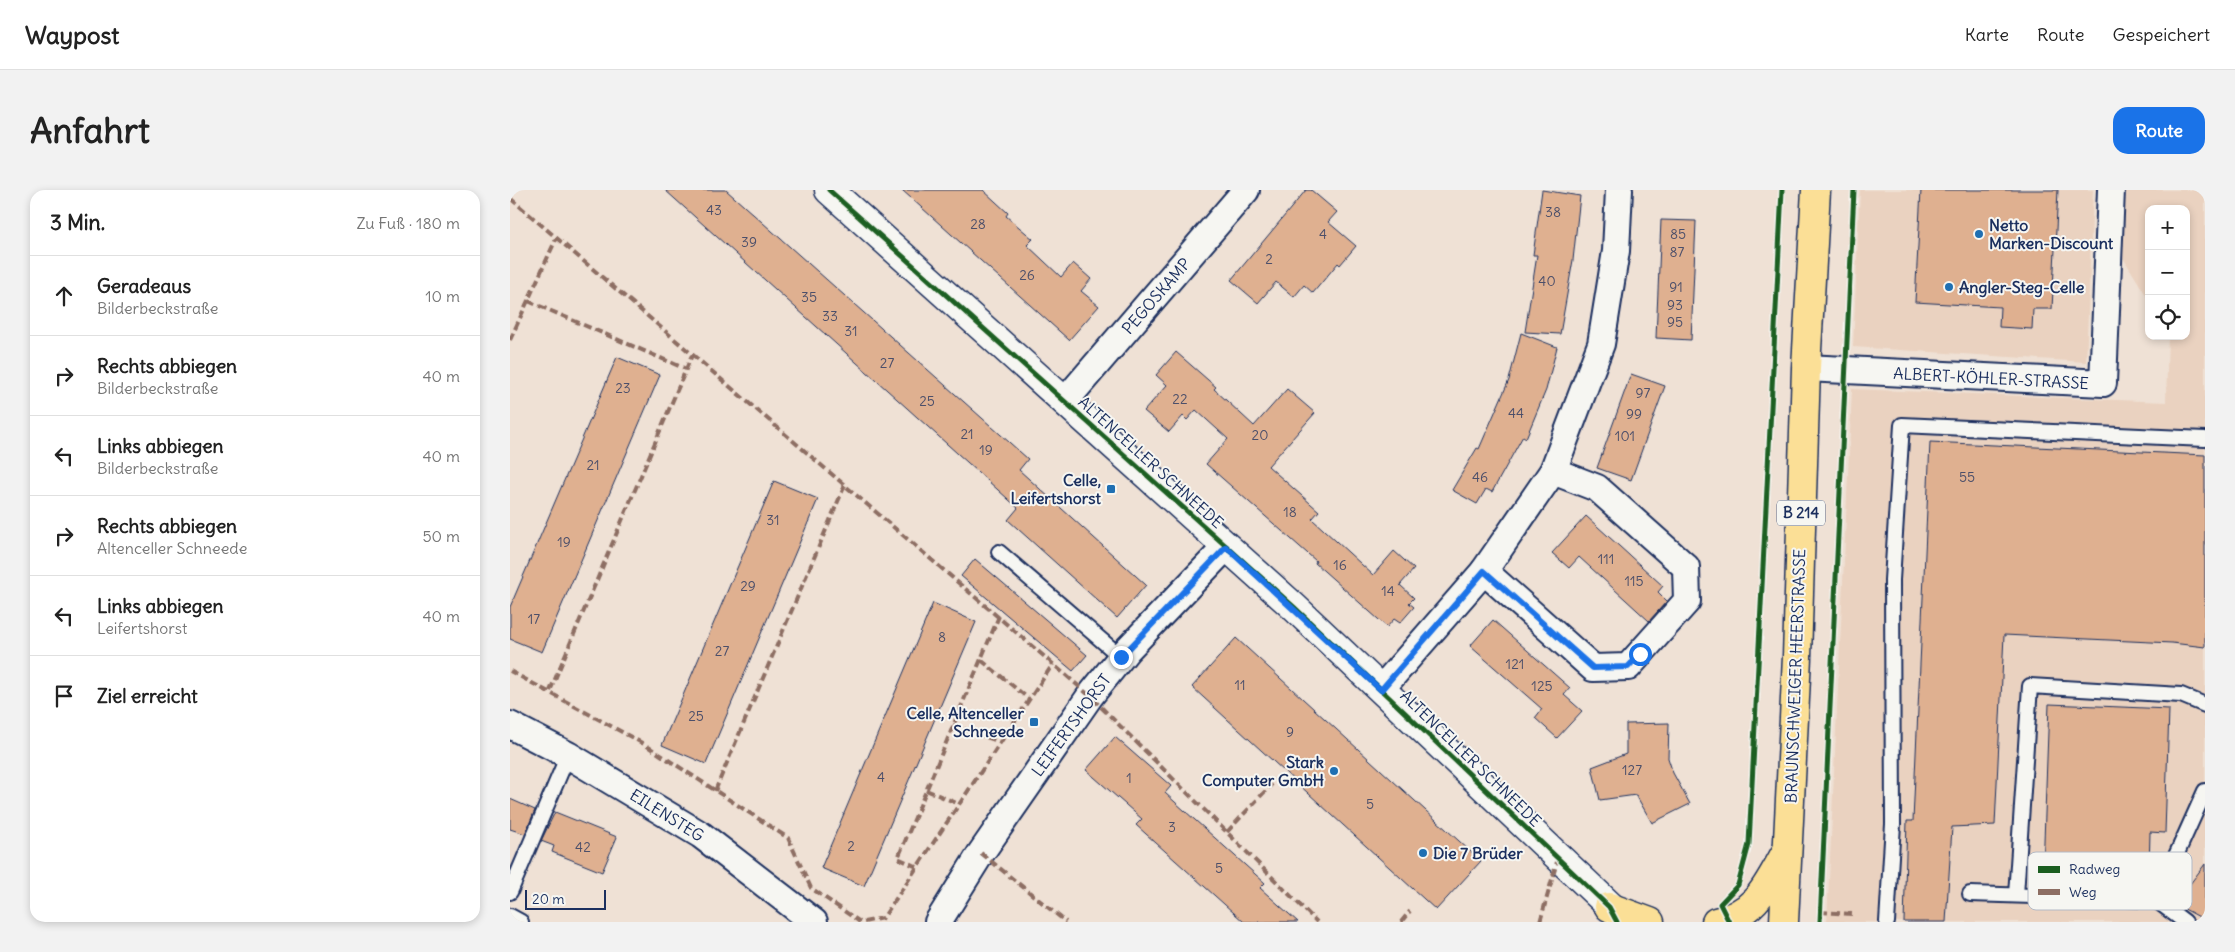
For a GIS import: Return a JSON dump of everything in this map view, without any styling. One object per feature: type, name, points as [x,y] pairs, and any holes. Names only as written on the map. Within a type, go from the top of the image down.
[{"type":"main road","name":"ALTENCELLER SCHNEEDE","points":[[829,190],[1065,401],[1381,690],[1617,917]]},
{"type":"main road","name":"BRAUNSCHWEIGER HEERSTRASSE","points":[[1784,922],[1797,657],[1806,368],[1816,190]]},
{"type":"main road","points":[[1716,922],[1727,919],[1759,899],[1788,849]]},
{"type":"main road","points":[[1788,849],[1796,922]]},
{"type":"main road","points":[[1617,917],[1650,922]]},
{"type":"street","name":"PEGOSKAMP","points":[[1065,401],[1246,190]]},
{"type":"street","points":[[1381,690],[1484,571],[1553,471],[1601,344],[1616,251],[1618,190]]},
{"type":"street","name":"ALBERT-KÖHLER-STRASSE","points":[[1806,368],[2104,383],[2111,190]]},
{"type":"street","points":[[1484,571],[1593,668],[1628,667],[1687,601],[1686,567],[1597,488],[1553,471]]},
{"type":"street","name":"LEIFERTSHORST","points":[[938,922],[986,845],[1090,696],[1121,657],[1226,547]]},
{"type":"street","name":"EILENSTEG","points":[[510,725],[568,755],[700,835],[814,922]]},
{"type":"lane","points":[[1887,922],[1893,824],[1892,580],[1902,425],[2205,439]]},
{"type":"lane","points":[[999,552],[1121,657]]},
{"type":"lane","points":[[2016,895],[2030,686],[2181,695],[2205,705]]},
{"type":"lane","points":[[510,892],[568,755]]},
{"type":"lane","points":[[2178,852],[2205,791]]},
{"type":"lane","points":[[1970,894],[2028,895]]},
{"type":"lane","points":[[2169,910],[2184,922]]},
{"type":"lane","points":[[510,916],[522,922]]},
{"type":"shaded area","points":[[1860,190],[2093,190],[2086,362],[1853,347]]},
{"type":"shaded area","points":[[2126,190],[2205,190],[2205,922],[1827,922],[1852,389],[2166,402],[2168,340],[2190,340],[2190,205],[2145,205],[2145,293],[2122,256]]},
{"type":"building","points":[[665,190],[726,190],[1028,459],[1019,470],[1146,585],[1117,618],[1008,520],[1018,508]]},
{"type":"building","points":[[902,190],[983,190],[1008,213],[1006,216],[1033,239],[1027,245],[1061,277],[1073,263],[1091,279],[1081,291],[1099,306],[1069,340]]},
{"type":"building","points":[[1306,190],[1311,190],[1337,212],[1328,222],[1356,246],[1340,265],[1338,263],[1313,293],[1304,285],[1294,297],[1276,282],[1258,303],[1231,280]]},
{"type":"building","points":[[1542,190],[1580,196],[1573,260],[1560,334],[1525,332],[1537,255],[1533,255]]},
{"type":"building","points":[[1921,190],[2058,190],[2052,309],[2033,309],[2032,329],[1999,327],[2000,307],[1915,302]]},
{"type":"building","points":[[1661,220],[1696,221],[1691,340],[1656,338]]},
{"type":"building","points":[[1521,333],[1557,347],[1546,390],[1526,438],[1523,436],[1492,492],[1486,489],[1477,504],[1452,490],[1477,448],[1479,449],[1509,380]]},
{"type":"building","points":[[1176,352],[1216,387],[1214,389],[1254,426],[1287,389],[1315,413],[1268,466],[1319,511],[1312,519],[1373,575],[1394,551],[1414,569],[1400,585],[1414,598],[1409,603],[1414,607],[1400,623],[1394,619],[1387,627],[1315,563],[1316,561],[1206,464],[1228,439],[1196,410],[1187,420],[1183,416],[1169,432],[1144,411],[1167,385],[1156,375]]},
{"type":"building","points":[[617,357],[660,375],[542,652],[510,639],[510,607]]},
{"type":"building","points":[[1631,374],[1665,386],[1631,480],[1597,468]]},
{"type":"building","points":[[1930,442],[2205,455],[2205,647],[2172,643],[2004,635],[1995,825],[1952,827],[1946,922],[1904,922],[1907,821],[1913,821]]},
{"type":"building","points":[[774,481],[818,499],[706,764],[662,745]]},
{"type":"building","points":[[1586,516],[1663,586],[1658,592],[1667,601],[1649,621],[1579,557],[1569,568],[1552,553]]},
{"type":"building","points":[[975,559],[1087,655],[1073,671],[961,576]]},
{"type":"building","points":[[933,603],[976,622],[864,886],[821,868]]},
{"type":"building","points":[[1493,620],[1570,688],[1564,695],[1582,711],[1557,738],[1535,718],[1542,709],[1470,646]]},
{"type":"building","points":[[1236,638],[1481,861],[1436,910],[1192,687]]},
{"type":"building","points":[[2049,704],[2169,709],[2165,833],[2150,832],[2150,852],[2044,852]]},
{"type":"building","points":[[1669,723],[1668,758],[1673,773],[1690,804],[1652,823],[1636,795],[1600,800],[1592,767],[1626,754],[1626,724]]},
{"type":"building","points":[[1115,737],[1171,786],[1165,793],[1265,883],[1260,888],[1298,922],[1244,922],[1136,825],[1142,819],[1086,770]]},
{"type":"building","points":[[510,799],[535,810],[525,834],[510,829]]},
{"type":"building","points":[[555,812],[617,837],[602,872],[552,852],[554,846],[541,841]]},
{"type":"building","points":[[2205,864],[2205,920],[2186,910],[2192,910],[2192,881]]},
{"type":"marked path","points":[[510,198],[1090,696],[1317,922]]},
{"type":"marked path","points":[[510,340],[556,239]]},
{"type":"marked path","points":[[528,301],[686,369]]},
{"type":"marked path","points":[[550,691],[692,355]]},
{"type":"marked path","points":[[715,791],[845,485]]},
{"type":"marked path","points":[[917,867],[898,858],[999,616]]},
{"type":"marked path","points":[[981,660],[1029,699]]},
{"type":"marked path","points":[[864,922],[883,918],[1053,664]]},
{"type":"marked path","points":[[510,671],[644,744],[788,838],[811,888],[860,922]]},
{"type":"marked path","points":[[953,725],[1000,742]]},
{"type":"marked path","points":[[1227,832],[1272,784]]},
{"type":"marked path","points":[[926,790],[959,804]]},
{"type":"marked path","points":[[981,853],[1066,922]]},
{"type":"marked path","points":[[1540,922],[1558,858]]},
{"type":"marked path","points":[[1401,922],[1410,911]]},
{"type":"marked path","points":[[1820,912],[1852,914]]},
{"type":"cycle path","points":[[829,190],[1294,607],[1609,907],[1617,922]]},
{"type":"cycle path","points":[[1729,922],[1720,904],[1738,885],[1749,844],[1782,190]]},
{"type":"cycle path","points":[[1820,922],[1854,190]]},
{"type":"place","name":"Netto Marken-Discount","points":[[1979,234]]},
{"type":"place","name":"Angler-Steg-Celle","points":[[1949,287]]},
{"type":"place","name":"Celle, Leifertshorst","points":[[1111,489]]},
{"type":"place","name":"Celle, Altenceller Schneede","points":[[1034,722]]},
{"type":"place","name":"Stark Computer GmbH","points":[[1334,771]]},
{"type":"place","name":"Die 7 Brüder","points":[[1423,853]]},
{"type":"route","points":[[1121,657],[1226,547],[1294,607],[1381,690],[1484,571],[1593,668],[1628,667],[1640,654]]}]
